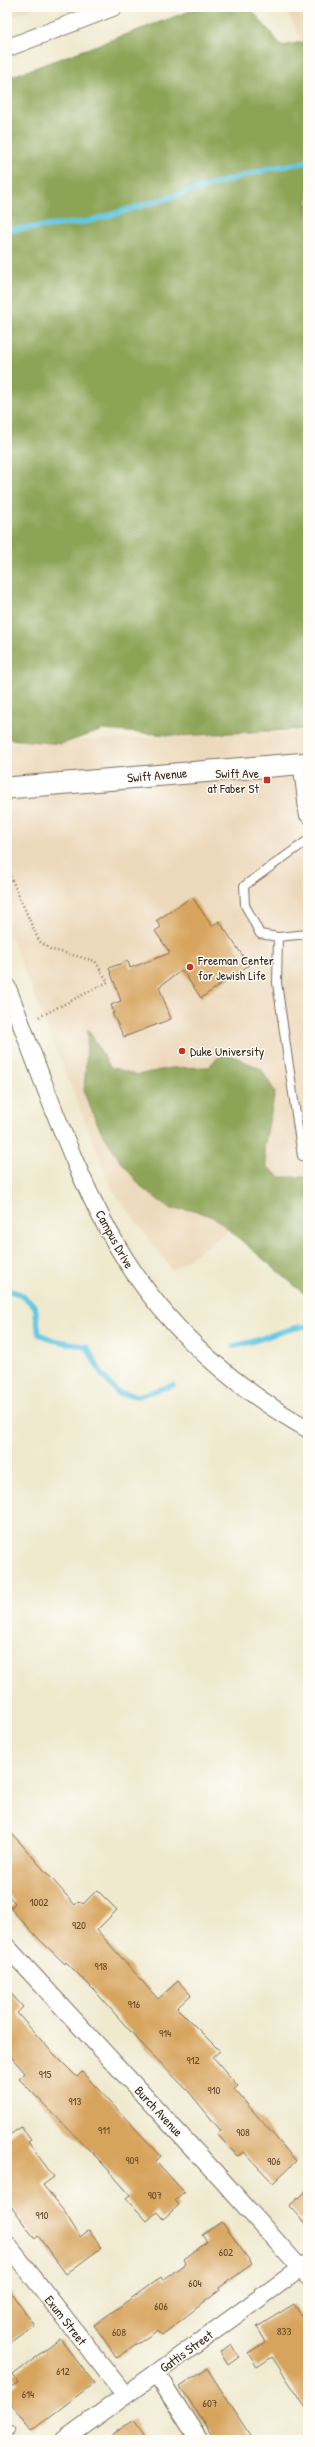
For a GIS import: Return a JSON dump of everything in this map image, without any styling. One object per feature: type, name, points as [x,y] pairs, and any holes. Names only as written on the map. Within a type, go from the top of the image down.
[{"type":"street","points":[[7,48],[87,12],[114,7]]},
{"type":"street","points":[[305,763],[308,814]]},
{"type":"street","name":"Swift Avenue","points":[[7,788],[305,763]]},
{"type":"street","name":"Campus Drive","points":[[7,987],[90,1194],[131,1269],[170,1319],[210,1359],[267,1403],[308,1429]]},
{"type":"street","name":"Burch Avenue","points":[[8,1951],[305,2269]]},
{"type":"street","name":"Exum Street","points":[[7,2244],[125,2395]]},
{"type":"street","name":"Gattis Street","points":[[64,2440],[156,2373],[305,2269]]},
{"type":"street","points":[[156,2373],[199,2440]]},
{"type":"lane","points":[[308,840],[244,886],[245,906],[260,934],[278,937],[308,934]]},
{"type":"lane","points":[[278,937],[277,983],[302,1156],[308,1158]]},
{"type":"path","points":[[7,869],[39,941],[50,949],[95,961],[108,982],[34,1019]]},
{"type":"shaded area","points":[[7,7],[36,7],[7,18]]},
{"type":"shaded area","points":[[285,7],[308,7],[308,52]]},
{"type":"shaded area","name":"Duke University","points":[[308,732],[308,1175],[172,1270],[112,1189],[7,928],[7,743]]},
{"type":"green space","points":[[201,7],[249,7],[282,46],[308,41],[308,729],[180,736],[103,730],[61,744],[7,739],[7,667],[9,658],[7,643],[7,78]]},
{"type":"green space","points":[[88,1029],[110,1067],[137,1075],[170,1068],[208,1067],[224,1052],[261,1069],[275,1092],[264,1147],[267,1167],[280,1177],[308,1177],[308,1297],[215,1218],[194,1210],[171,1209],[143,1189],[119,1159],[100,1129],[84,1093]]},
{"type":"building","name":"Freeman Center for Jewish Life","points":[[192,897],[212,926],[219,921],[249,965],[201,998],[182,970],[159,987],[171,1019],[124,1037],[112,1013],[114,1013],[111,1005],[121,1001],[109,968],[128,961],[130,968],[170,953],[155,931],[161,927],[156,921]]},
{"type":"building","points":[[7,1828],[75,1905],[79,1901],[83,1904],[97,1890],[117,1910],[97,1930],[158,1999],[178,1981],[191,1995],[177,2008],[220,2051],[213,2057],[238,2086],[234,2089],[296,2161],[273,2183],[244,2152],[237,2156],[217,2134],[221,2131],[190,2093],[138,2040],[95,1991],[66,1962],[65,1964],[41,1941],[10,1908],[15,1903],[7,1894]]},
{"type":"building","points":[[7,1989],[23,2007],[17,2013],[50,2050],[77,2077],[82,2072],[161,2156],[156,2161],[184,2192],[175,2200],[179,2205],[163,2219],[157,2212],[147,2221],[126,2198],[130,2195],[103,2164],[19,2079],[25,2073],[7,2052]]},
{"type":"building","points":[[21,2127],[31,2140],[28,2142],[54,2177],[43,2185],[66,2214],[80,2237],[89,2230],[101,2248],[66,2274],[38,2236],[35,2239],[7,2201],[7,2137]]},
{"type":"building","points":[[308,2189],[308,2227],[289,2206]]},
{"type":"building","points":[[222,2222],[252,2264],[219,2288],[220,2290],[162,2335],[158,2330],[117,2358],[94,2325],[161,2277],[163,2280],[186,2263],[184,2259],[207,2242],[202,2235]]},
{"type":"building","points":[[7,2287],[34,2325],[7,2345]]},
{"type":"building","points":[[294,2304],[308,2326],[308,2411],[272,2357],[257,2367],[248,2353],[266,2342],[257,2327]]},
{"type":"building","points":[[60,2339],[94,2383],[31,2431],[7,2398],[7,2390],[18,2382],[13,2375]]},
{"type":"building","points":[[231,2344],[239,2357],[228,2365],[220,2352]]},
{"type":"building","points":[[207,2368],[253,2440],[215,2440],[180,2386]]},
{"type":"building","points":[[133,2420],[147,2440],[105,2440]]},
{"type":"waterway","points":[[7,230],[86,222],[267,169],[308,162]]},
{"type":"waterway","points":[[7,1290],[20,1294],[35,1306],[39,1334],[53,1340],[87,1347],[102,1375],[118,1393],[138,1396],[173,1385]]},
{"type":"waterway","points":[[234,1346],[289,1329],[308,1326]]},
{"type":"place","name":"Swift Ave at Faber St","points":[[267,780]]},
{"type":"place","name":"Freeman Center for Jewish Life","points":[[190,967]]},
{"type":"place","name":"Duke University","points":[[182,1051]]}]
